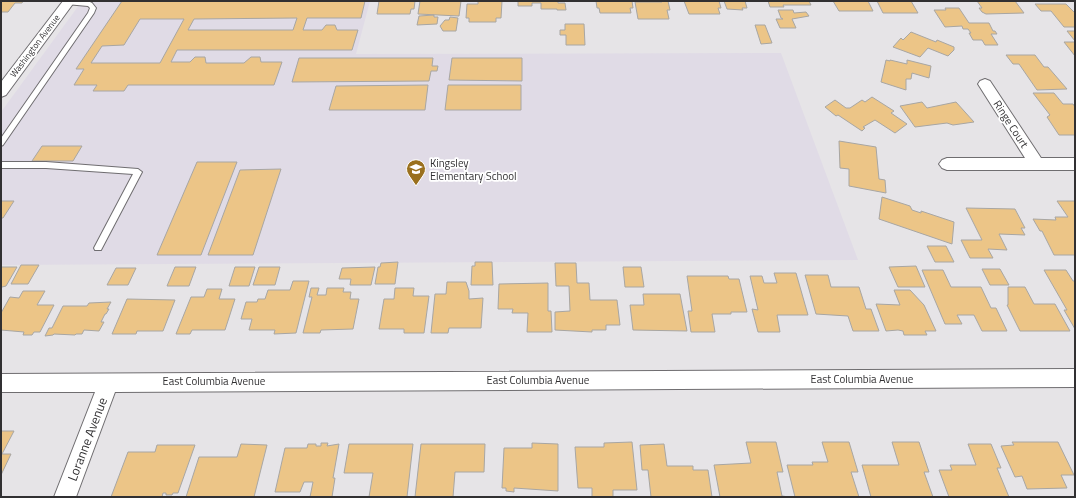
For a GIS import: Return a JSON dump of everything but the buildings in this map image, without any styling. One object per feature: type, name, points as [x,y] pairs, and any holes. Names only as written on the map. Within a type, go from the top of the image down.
[{"type":"street","name":"Washington Avenue","points":[[1,92],[68,2]]},
{"type":"street","name":"Ringe Court","points":[[984,84],[1037,164]]},
{"type":"street","name":"Ringe Court","points":[[947,164],[1075,164]]},
{"type":"street","name":"East Columbia Avenue","points":[[1,383],[1075,378]]},
{"type":"street","name":"Loranne Avenue","points":[[65,497],[109,382]]},
{"type":"lane","points":[[1,142],[92,13],[93,8],[90,4],[68,2]]},
{"type":"lane","points":[[1,164],[46,165],[138,172],[98,248]]},
{"type":"shaded area","name":"Kingsley Elementary School","points":[[82,1],[370,1],[356,54],[781,53],[858,260],[1,265],[1,112]]},
{"type":"place","name":"Kingsley Elementary School","points":[[416,186]]}]
